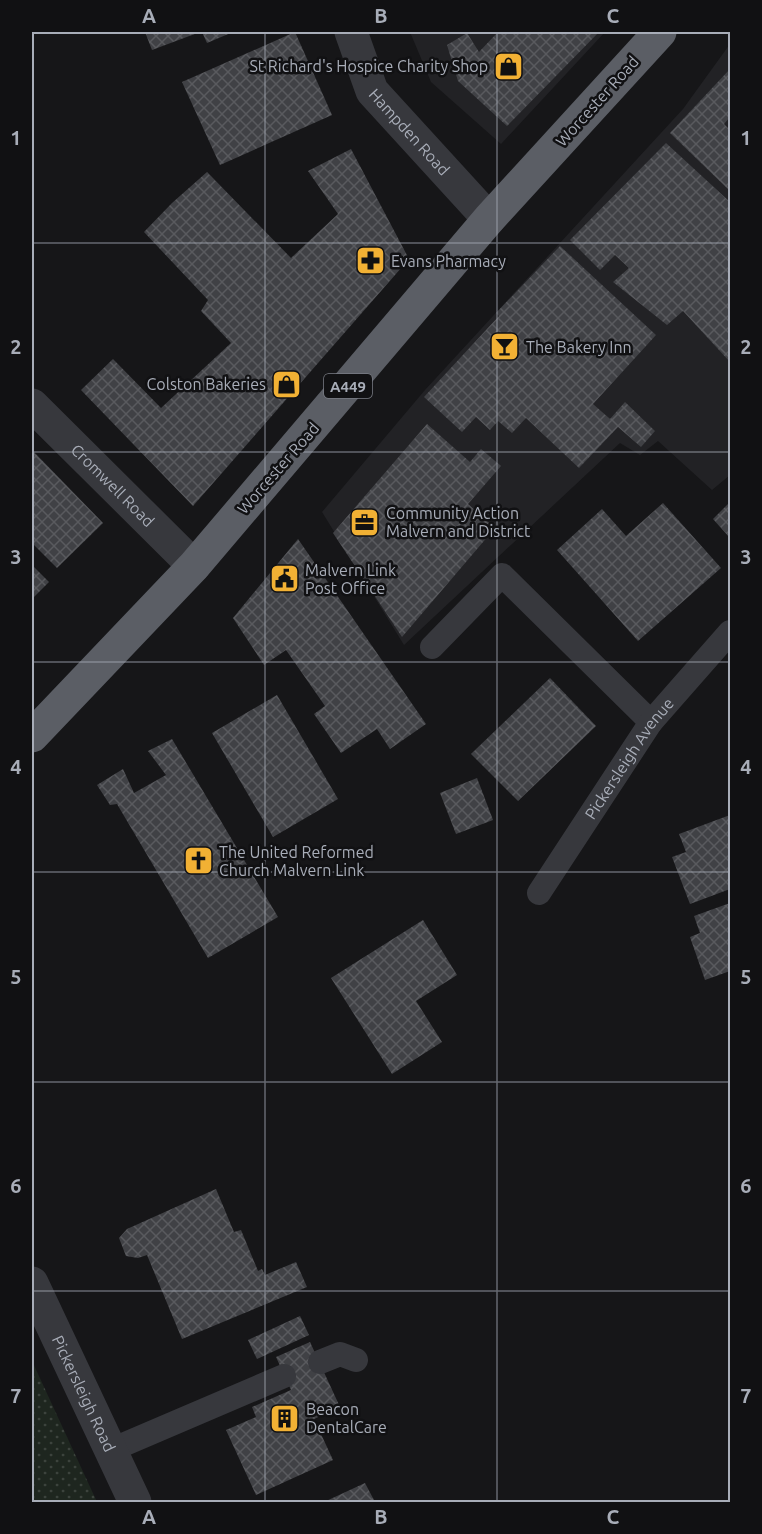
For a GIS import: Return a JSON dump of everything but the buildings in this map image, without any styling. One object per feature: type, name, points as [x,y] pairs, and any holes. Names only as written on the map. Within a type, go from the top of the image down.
[{"type":"highway","name":"Worcester Road","points":[[32,736],[194,566],[489,219],[660,32]]},
{"type":"street","name":"Hampden Road","points":[[351,32],[372,91],[489,219]]},
{"type":"street","name":"Cromwell Road","points":[[32,405],[194,566]]},
{"type":"street","name":"Pickersleigh Road","points":[[32,1282],[135,1503]]},
{"type":"lane","points":[[432,646],[502,575],[651,722]]},
{"type":"lane","name":"Pickersleigh Avenue","points":[[539,894],[651,722],[730,632]]},
{"type":"lane","points":[[320,1362],[340,1354],[356,1360]]},
{"type":"lane","points":[[111,1450],[284,1376]]},
{"type":"shaded area","name":"St Richard's Hospice Charity Shop","points":[[410,32],[605,32],[501,144],[431,82]]},
{"type":"shaded area","points":[[730,44],[730,475],[712,490],[658,441],[640,455],[620,443],[404,645],[322,512],[425,390],[683,109]]},
{"type":"shaded area","points":[[32,1361],[97,1502],[32,1502]]},
{"type":"place","name":"St Richard's Hospice Charity Shop","points":[[509,66]]},
{"type":"place","name":"Evans Pharmacy","points":[[370,261]]},
{"type":"place","name":"The Bakery Inn","points":[[505,347]]},
{"type":"place","name":"Colston Bakeries","points":[[287,384]]},
{"type":"place","name":"Community Action Malvern and District","points":[[365,522]]},
{"type":"place","name":"Malvern Link Post Office","points":[[284,579]]},
{"type":"place","name":"The United Reformed Church Malvern Link","points":[[198,861]]},
{"type":"place","name":"Beacon DentalCare","points":[[285,1418]]}]
